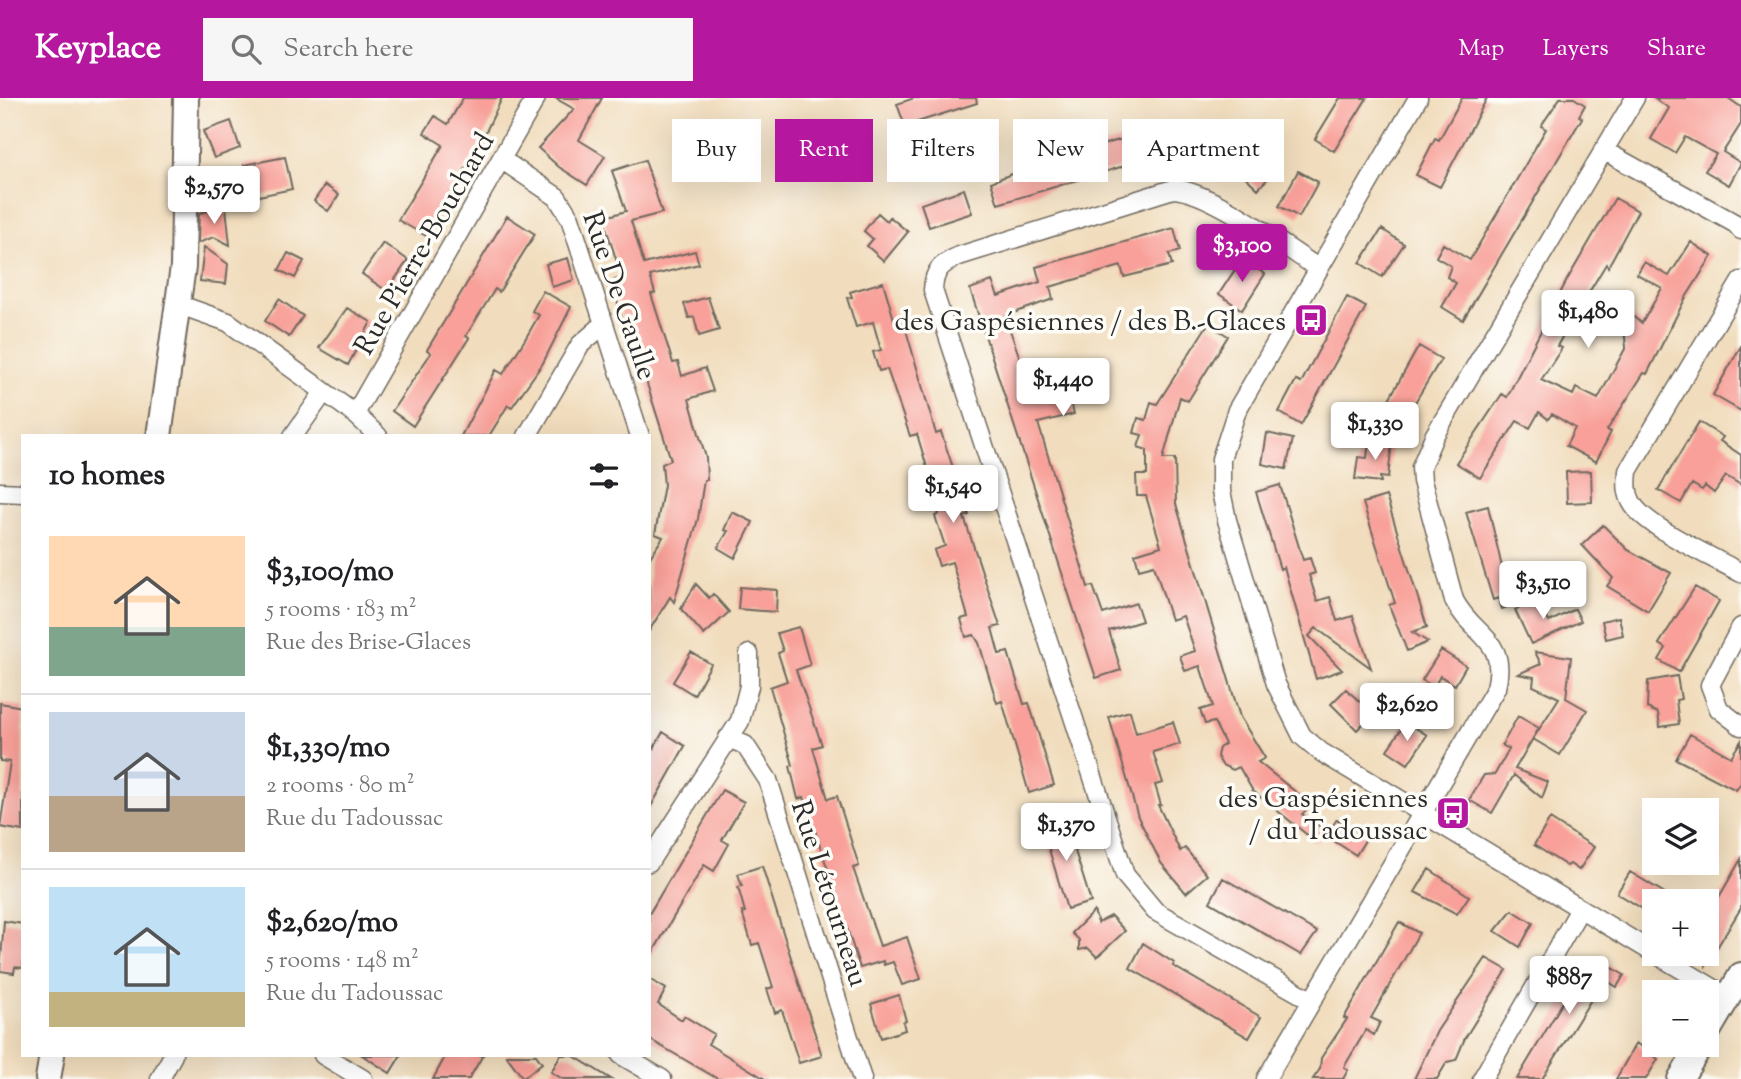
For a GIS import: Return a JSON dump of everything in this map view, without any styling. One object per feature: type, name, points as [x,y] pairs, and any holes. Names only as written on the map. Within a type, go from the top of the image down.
[{"type":"street","points":[[159,434],[180,305],[186,98]]},
{"type":"street","name":"Rue Pierre-Bouchard","points":[[355,414],[536,98]]},
{"type":"street","points":[[1418,98],[1237,410],[1220,459],[1221,491],[1227,520],[1276,684],[1302,736],[1321,752],[1642,945]]},
{"type":"street","points":[[1266,1079],[1496,688],[1500,673],[1499,659],[1493,644],[1467,619],[1454,600],[1425,494],[1421,467],[1434,436],[1635,98]]},
{"type":"street","points":[[1603,150],[1736,224],[1741,230]]},
{"type":"street","name":"Rue De Gaulle","points":[[501,159],[557,197],[570,218],[639,434]]},
{"type":"street","points":[[1311,1000],[1155,911],[1125,875],[933,290],[934,274],[943,263],[959,256],[1173,189],[1188,190],[1209,200],[1318,268]]},
{"type":"street","points":[[1741,281],[1631,465],[1627,488],[1631,501],[1646,519],[1741,573]]},
{"type":"street","points":[[180,305],[228,322],[355,414],[376,434]]},
{"type":"street","points":[[528,434],[580,345],[604,324]]},
{"type":"street","points":[[294,434],[324,392]]},
{"type":"street","points":[[0,492],[21,493]]},
{"type":"street","points":[[1741,627],[1710,685],[1719,709],[1741,726]]},
{"type":"street","points":[[651,859],[746,706],[749,654]]},
{"type":"street","name":"Rue Létourneau","points":[[728,738],[745,745],[768,780],[862,1079]]},
{"type":"street","points":[[1482,1079],[1580,909]]},
{"type":"street","points":[[1677,966],[1728,997]]},
{"type":"street","points":[[1719,1013],[1741,975]]},
{"type":"street","points":[[48,1079],[52,1057]]},
{"type":"street","points":[[160,1079],[172,1057]]},
{"type":"street","points":[[328,1057],[363,1079]]},
{"type":"street","points":[[624,1057],[662,1079]]},
{"type":"street","points":[[1681,1079],[1693,1057]]},
{"type":"building","points":[[463,98],[502,98],[480,144],[426,236],[398,220],[443,145],[424,133],[435,116],[448,124]]},
{"type":"building","points":[[555,98],[602,98],[579,140],[605,156],[587,185],[559,167],[538,148],[574,109]]},
{"type":"building","points":[[914,98],[976,98],[977,103],[927,119],[902,119],[897,104]]},
{"type":"building","points":[[1340,98],[1367,98],[1334,151],[1315,139]]},
{"type":"building","points":[[1462,98],[1487,98],[1440,187],[1416,175],[1435,138],[1439,140]]},
{"type":"building","points":[[1560,98],[1574,98],[1585,105],[1579,116],[1582,118],[1463,320],[1442,307],[1456,283],[1447,277],[1451,266],[1436,257],[1443,244],[1470,260],[1546,129],[1541,126]]},
{"type":"building","points":[[1653,98],[1728,98],[1741,107],[1741,124],[1723,152],[1741,163],[1729,185],[1705,171],[1716,154],[1685,137],[1675,153],[1651,139],[1669,108]]},
{"type":"building","points":[[231,121],[240,148],[214,158],[203,131]]},
{"type":"building","points":[[1122,139],[1122,167],[1108,171],[1108,143]]},
{"type":"building","points":[[285,157],[292,189],[245,199],[241,181],[248,180],[244,165]]},
{"type":"building","points":[[645,160],[662,213],[631,221],[644,264],[695,251],[699,264],[650,276],[655,293],[651,294],[673,363],[678,362],[682,376],[705,368],[713,391],[689,399],[706,458],[707,480],[704,480],[698,519],[674,602],[670,597],[651,628],[651,556],[663,537],[655,534],[664,485],[662,464],[671,460],[641,365],[635,366],[614,289],[618,288],[615,280],[622,278],[603,218],[626,211],[612,171]]},
{"type":"building","points":[[1298,171],[1318,182],[1299,217],[1279,206]]},
{"type":"building","points":[[1013,173],[1013,182],[1071,182],[998,204],[991,182],[999,182],[999,179]]},
{"type":"building","points":[[1251,182],[1265,182],[1258,189]]},
{"type":"building","points":[[325,185],[339,195],[328,211],[314,201]]},
{"type":"building","points":[[964,189],[972,213],[929,227],[921,204]]},
{"type":"building","points":[[1615,198],[1638,211],[1608,267],[1606,264],[1585,299],[1612,314],[1605,326],[1577,311],[1557,346],[1562,348],[1541,380],[1573,395],[1576,388],[1598,399],[1626,347],[1622,309],[1642,323],[1662,288],[1637,274],[1644,262],[1669,276],[1691,242],[1712,256],[1685,299],[1647,374],[1644,373],[1607,430],[1611,432],[1596,462],[1566,446],[1575,428],[1552,414],[1548,419],[1539,412],[1530,428],[1517,421],[1480,478],[1456,463],[1502,394],[1507,397],[1567,280]]},
{"type":"building","points":[[226,207],[230,245],[214,237],[198,243],[199,213]]},
{"type":"building","points":[[878,213],[887,221],[890,217],[908,232],[884,261],[867,246],[873,239],[864,231]]},
{"type":"building","points":[[507,216],[535,234],[499,292],[495,289],[466,336],[469,338],[413,426],[392,411],[431,353],[427,350]]},
{"type":"building","points":[[1174,228],[1180,251],[1169,254],[1172,265],[1124,277],[1121,266],[1050,287],[1053,299],[1005,316],[1024,370],[1021,371],[1030,402],[1068,392],[1074,414],[1038,423],[1088,587],[1093,586],[1103,614],[1136,603],[1142,621],[1109,631],[1121,670],[1096,678],[970,289],[992,281],[998,296],[1040,282],[1036,267]]},
{"type":"building","points":[[1382,229],[1404,244],[1382,277],[1360,263]]},
{"type":"building","points":[[383,243],[408,260],[387,291],[362,274]]},
{"type":"building","points":[[204,247],[228,264],[226,284],[200,281]]},
{"type":"building","points":[[288,253],[304,261],[295,278],[279,270]]},
{"type":"building","points":[[568,258],[574,280],[552,287],[546,264]]},
{"type":"building","points":[[1242,259],[1265,274],[1242,310],[1219,294]]},
{"type":"building","points":[[883,282],[896,326],[904,323],[936,434],[941,432],[969,515],[964,517],[1000,626],[992,628],[999,654],[1008,652],[1024,704],[1029,703],[1054,785],[1029,793],[1002,701],[997,703],[979,643],[974,635],[966,637],[961,619],[968,617],[952,562],[939,566],[934,550],[945,546],[935,516],[939,514],[935,494],[917,434],[910,436],[887,369],[879,371],[873,352],[881,350],[873,322],[856,327],[847,298],[852,297],[850,292]]},
{"type":"building","points":[[543,291],[571,307],[543,363],[512,407],[508,405],[490,434],[462,434],[496,370],[503,374],[539,315],[532,311]]},
{"type":"building","points":[[708,297],[719,330],[699,336],[694,317],[689,318],[684,304]]},
{"type":"building","points":[[1347,297],[1366,307],[1301,425],[1279,412],[1296,380],[1301,383]]},
{"type":"building","points":[[279,299],[303,316],[289,337],[265,321]]},
{"type":"building","points":[[347,308],[371,322],[348,365],[319,348]]},
{"type":"building","points":[[1208,324],[1228,336],[1188,401],[1180,397],[1163,459],[1175,459],[1176,504],[1240,717],[1265,758],[1258,762],[1302,797],[1297,803],[1306,810],[1302,814],[1325,830],[1316,842],[1253,791],[1239,767],[1233,770],[1222,765],[1217,756],[1219,748],[1225,744],[1214,722],[1205,724],[1200,710],[1213,706],[1200,666],[1185,671],[1180,656],[1195,651],[1183,616],[1171,620],[1154,565],[1139,569],[1135,554],[1161,546],[1146,496],[1137,496],[1136,475],[1147,475],[1147,450],[1138,447],[1142,435],[1134,433],[1138,418],[1146,420],[1151,402],[1157,404]]},
{"type":"building","points":[[1419,346],[1441,359],[1399,429],[1379,417]]},
{"type":"building","points":[[1741,346],[1741,411],[1713,395]]},
{"type":"building","points":[[1699,422],[1723,437],[1720,441],[1741,455],[1741,485],[1726,476],[1714,493],[1705,486],[1702,490],[1692,484],[1681,503],[1658,490]]},
{"type":"building","points":[[1267,433],[1293,439],[1286,469],[1262,464]]},
{"type":"building","points":[[1369,440],[1392,442],[1388,478],[1380,477],[1381,482],[1355,479],[1358,457],[1367,458]]},
{"type":"building","points":[[1591,471],[1592,502],[1567,503],[1566,472]]},
{"type":"building","points":[[1280,485],[1303,560],[1310,558],[1315,573],[1309,575],[1317,601],[1330,597],[1337,621],[1353,616],[1371,668],[1316,628],[1309,636],[1342,670],[1316,679],[1284,567],[1280,569],[1256,492]]},
{"type":"building","points":[[1386,496],[1427,627],[1412,632],[1428,642],[1407,651],[1389,605],[1395,603],[1363,503]]},
{"type":"building","points":[[1488,506],[1503,572],[1504,564],[1518,603],[1502,609],[1498,598],[1493,600],[1466,512]]},
{"type":"building","points":[[732,512],[753,522],[735,558],[718,548],[728,531],[724,530]]},
{"type":"building","points":[[1603,525],[1628,550],[1671,573],[1648,611],[1607,586],[1613,578],[1582,545]]},
{"type":"building","points":[[696,584],[709,598],[713,594],[729,612],[704,635],[681,609]]},
{"type":"building","points":[[740,587],[777,590],[776,612],[738,609]]},
{"type":"building","points":[[1695,587],[1719,601],[1679,672],[1659,660],[1666,648],[1659,644]]},
{"type":"building","points":[[1538,599],[1549,622],[1575,609],[1581,621],[1531,644],[1515,610]]},
{"type":"building","points":[[1619,617],[1623,635],[1606,639],[1602,621]]},
{"type":"building","points":[[799,627],[810,665],[796,670],[822,745],[813,748],[828,799],[837,796],[859,866],[853,868],[880,946],[907,937],[921,979],[902,985],[893,962],[884,965],[883,961],[860,968],[804,797],[798,799],[790,766],[793,765],[770,687],[787,681],[778,653],[783,651],[777,633]]},
{"type":"building","points":[[1441,650],[1466,666],[1455,685],[1440,676],[1434,687],[1422,680]]},
{"type":"building","points":[[691,652],[711,664],[694,695],[673,682]]},
{"type":"building","points":[[1535,652],[1571,657],[1566,698],[1587,710],[1560,755],[1533,739],[1559,698],[1533,686],[1534,677],[1518,674],[1541,664]]},
{"type":"building","points":[[1677,676],[1681,699],[1676,700],[1679,724],[1660,727],[1658,713],[1647,708],[1648,681]]},
{"type":"building","points":[[1346,689],[1360,702],[1368,695],[1379,707],[1357,730],[1331,704]]},
{"type":"building","points":[[0,703],[21,707],[21,831],[0,827],[10,762],[0,761]]},
{"type":"building","points":[[1130,711],[1136,733],[1173,722],[1180,744],[1153,752],[1163,783],[1155,785],[1161,805],[1158,805],[1180,851],[1185,848],[1207,875],[1186,893],[1161,863],[1138,817],[1109,717]]},
{"type":"building","points":[[1518,716],[1539,728],[1515,769],[1548,782],[1542,798],[1514,775],[1492,813],[1469,800],[1484,775],[1495,774],[1509,749],[1502,745]]},
{"type":"building","points":[[1406,722],[1427,735],[1408,764],[1387,750]]},
{"type":"building","points":[[663,732],[685,746],[651,806],[651,753]]},
{"type":"building","points":[[1690,734],[1731,757],[1741,741],[1741,783],[1736,790],[1676,759]]},
{"type":"building","points":[[722,790],[744,802],[722,840],[729,844],[714,871],[704,865],[651,956],[651,911]]},
{"type":"building","points":[[1063,816],[1077,850],[1075,851],[1091,902],[1067,909],[1041,823]]},
{"type":"building","points":[[1337,819],[1367,837],[1356,855],[1326,836]]},
{"type":"building","points":[[1550,819],[1594,847],[1579,870],[1570,864],[1567,866],[1534,845]]},
{"type":"building","points":[[1741,859],[1741,908],[1719,944],[1719,897]]},
{"type":"building","points":[[762,866],[822,1056],[799,1063],[782,1010],[775,1013],[767,989],[773,987],[759,943],[752,945],[742,912],[745,912],[738,887],[742,886],[738,874]]},
{"type":"building","points":[[1429,869],[1469,896],[1457,914],[1415,892]]},
{"type":"building","points":[[1630,872],[1658,889],[1642,889],[1642,909],[1617,893]]},
{"type":"building","points":[[1223,878],[1317,932],[1301,955],[1210,902]]},
{"type":"building","points":[[1512,910],[1533,923],[1520,947],[1495,931]]},
{"type":"building","points":[[1094,911],[1098,923],[1111,916],[1125,931],[1097,957],[1088,948],[1079,950],[1079,940],[1072,933]]},
{"type":"building","points":[[4,921],[21,924],[21,968],[15,967],[14,973],[0,971]]},
{"type":"building","points":[[1399,922],[1419,933],[1371,1018],[1380,1022],[1374,1035],[1366,1030],[1344,1067],[1348,1070],[1343,1079],[1313,1079],[1320,1069],[1321,1058],[1347,1019],[1344,1018]]},
{"type":"building","points":[[1143,943],[1174,963],[1173,966],[1261,1017],[1249,1038],[1130,968]]},
{"type":"building","points":[[1486,958],[1507,970],[1465,1038],[1456,1060],[1447,1062],[1437,1079],[1414,1079],[1437,1031]]},
{"type":"building","points":[[1598,959],[1624,975],[1617,987],[1609,982],[1602,993],[1597,990],[1542,1079],[1517,1079],[1585,965]]},
{"type":"building","points":[[651,980],[666,989],[658,1004],[682,1020],[684,1016],[714,1034],[708,1044],[765,1079],[718,1079],[651,1040]]},
{"type":"building","points":[[899,995],[906,1021],[903,1022],[905,1030],[881,1038],[871,1004]]},
{"type":"building","points":[[1636,1043],[1642,1047],[1642,1057],[1658,1059],[1646,1079],[1616,1079]]},
{"type":"building","points":[[365,1057],[400,1057],[390,1073]]},
{"type":"building","points":[[445,1057],[482,1057],[469,1079],[433,1079]]},
{"type":"building","points":[[507,1057],[538,1057],[542,1063],[523,1078]]},
{"type":"building","points":[[560,1057],[575,1057],[611,1079],[563,1079],[551,1072]]},
{"type":"place","name":"des Gaspésiennes / des B.-Glaces","points":[[1311,320]]},
{"type":"place","name":"des Gaspésiennes / du Tadoussac","points":[[1453,813]]}]
